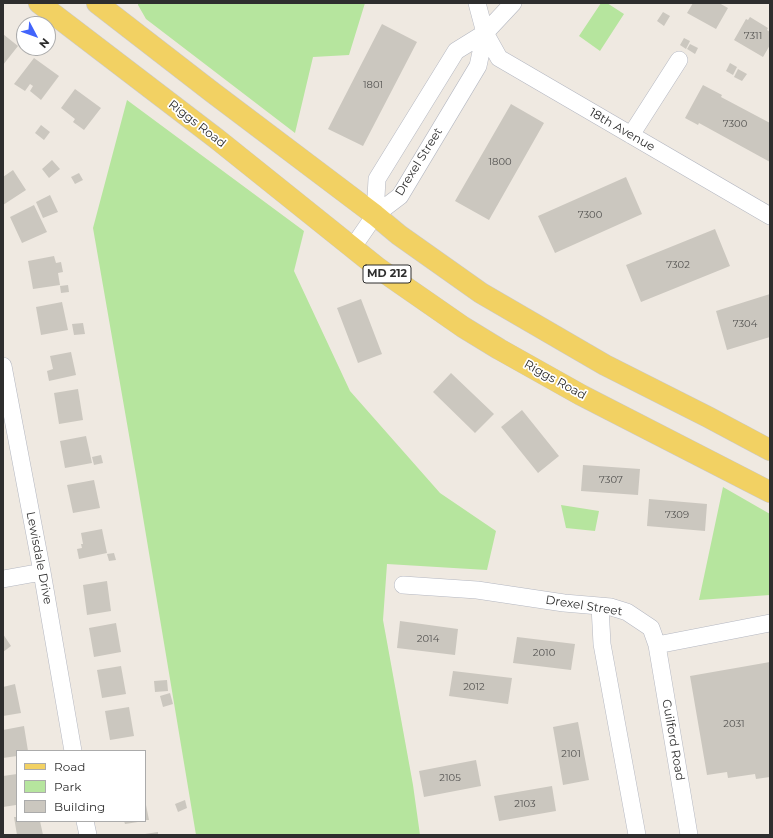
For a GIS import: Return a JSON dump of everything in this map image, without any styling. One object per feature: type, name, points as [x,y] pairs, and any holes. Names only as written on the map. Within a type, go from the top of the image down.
[{"type":"main road","name":"Riggs Road","points":[[39,3],[217,139],[378,268],[422,300],[499,349],[581,396],[770,492]]},
{"type":"main road","name":"MD 212","points":[[97,3],[212,92],[375,214],[399,235],[488,298],[605,365],[770,450]]},
{"type":"street","name":"Drexel Street","points":[[375,214],[400,196],[478,66],[485,33],[477,3]]},
{"type":"street","points":[[485,33],[513,3]]},
{"type":"street","name":"Drexel Street","points":[[375,214],[377,179],[456,51],[485,33]]},
{"type":"street","name":"18th Avenue","points":[[485,33],[499,58],[770,216]]},
{"type":"street","points":[[632,135],[679,60]]},
{"type":"street","points":[[353,247],[375,214]]},
{"type":"street","name":"Lewisdale Drive","points":[[3,366],[42,572],[73,750]]},
{"type":"street","points":[[3,579],[42,572]]},
{"type":"street","name":"Drexel Street","points":[[403,585],[478,590],[611,607],[627,612],[651,628],[657,645]]},
{"type":"street","points":[[600,606],[602,644],[637,835]]},
{"type":"street","points":[[657,645],[770,623]]},
{"type":"street","name":"Guilford Road","points":[[657,645],[689,835]]},
{"type":"street","points":[[86,822],[88,835]]},
{"type":"green space","points":[[138,3],[365,3],[349,55],[313,57],[295,133],[146,19]]},
{"type":"green space","points":[[601,3],[607,3],[624,14],[600,51],[579,36]]},
{"type":"green space","points":[[127,100],[304,231],[294,271],[350,391],[440,493],[496,531],[487,570],[387,564],[383,620],[413,785],[420,835],[196,835],[93,228]]},
{"type":"green space","points":[[723,487],[770,514],[770,595],[699,600]]},
{"type":"green space","points":[[561,505],[599,511],[595,531],[566,528]]},
{"type":"building","points":[[693,3],[719,3],[728,8],[716,29],[687,13]]},
{"type":"building","points":[[663,12],[670,16],[664,26],[657,21]]},
{"type":"building","points":[[750,17],[768,28],[767,30],[770,32],[770,45],[763,57],[734,40],[746,19],[748,20]]},
{"type":"building","points":[[382,24],[417,42],[363,146],[328,129]]},
{"type":"building","points":[[3,34],[16,44],[16,49],[3,65]]},
{"type":"building","points":[[684,38],[690,41],[686,49],[680,45]]},
{"type":"building","points":[[690,44],[698,48],[695,54],[687,49]]},
{"type":"building","points":[[34,58],[59,76],[41,100],[30,91],[33,86],[30,84],[25,91],[14,84]]},
{"type":"building","points":[[730,63],[737,67],[733,75],[726,71]]},
{"type":"building","points":[[738,69],[747,74],[742,81],[734,77]]},
{"type":"building","points":[[703,85],[722,95],[721,97],[770,123],[770,162],[699,123],[698,125],[685,118]]},
{"type":"building","points":[[75,89],[101,108],[84,130],[73,122],[75,119],[61,108]]},
{"type":"building","points":[[511,104],[544,123],[489,220],[455,201]]},
{"type":"building","points":[[41,125],[50,132],[44,140],[35,133]]},
{"type":"building","points":[[52,160],[60,169],[49,178],[42,169]]},
{"type":"building","points":[[13,170],[26,190],[3,205],[3,177]]},
{"type":"building","points":[[79,173],[83,180],[75,184],[71,177]]},
{"type":"building","points":[[626,177],[642,214],[555,253],[538,216]]},
{"type":"building","points":[[50,195],[58,212],[43,218],[36,202]]},
{"type":"building","points":[[34,205],[47,232],[22,243],[10,217]]},
{"type":"building","points":[[715,229],[730,266],[641,302],[626,265]]},
{"type":"building","points":[[54,256],[56,263],[61,262],[63,272],[58,273],[60,285],[33,289],[28,261]]},
{"type":"building","points":[[68,285],[69,292],[61,293],[60,286]]},
{"type":"building","points":[[770,294],[770,337],[727,350],[716,311]]},
{"type":"building","points":[[361,299],[382,354],[358,363],[337,308]]},
{"type":"building","points":[[62,302],[68,330],[41,335],[36,307]]},
{"type":"building","points":[[83,323],[85,334],[74,335],[72,324]]},
{"type":"building","points":[[71,352],[76,375],[49,381],[47,371],[53,369],[50,356]]},
{"type":"building","points":[[451,373],[494,414],[475,433],[433,392]]},
{"type":"building","points":[[78,389],[83,420],[59,424],[54,393]]},
{"type":"building","points":[[522,410],[559,456],[538,473],[501,427]]},
{"type":"building","points":[[86,436],[92,463],[65,468],[60,441]]},
{"type":"building","points":[[101,455],[103,463],[94,465],[92,457]]},
{"type":"building","points":[[583,465],[640,469],[638,495],[581,491]]},
{"type":"building","points":[[94,480],[100,508],[73,513],[67,485]]},
{"type":"building","points":[[649,499],[707,504],[705,531],[647,526]]},
{"type":"building","points":[[102,529],[107,553],[79,559],[77,549],[82,548],[81,544],[83,544],[81,533]]},
{"type":"building","points":[[114,553],[116,560],[109,561],[107,554]]},
{"type":"building","points":[[107,581],[111,611],[87,615],[83,585]]},
{"type":"building","points":[[400,621],[458,629],[455,655],[397,648]]},
{"type":"building","points":[[116,623],[121,652],[94,657],[89,628]]},
{"type":"building","points":[[3,634],[11,646],[3,652]]},
{"type":"building","points":[[517,637],[575,644],[571,670],[513,663]]},
{"type":"building","points":[[770,662],[770,777],[756,779],[755,774],[728,778],[727,772],[707,775],[690,676]]},
{"type":"building","points":[[121,666],[126,694],[102,698],[97,670]]},
{"type":"building","points":[[453,671],[512,678],[508,704],[449,696]]},
{"type":"building","points":[[167,680],[168,691],[155,692],[154,681]]},
{"type":"building","points":[[15,684],[21,713],[3,716],[3,687]]},
{"type":"building","points":[[170,693],[173,704],[163,707],[160,696]]},
{"type":"building","points":[[129,707],[134,736],[110,740],[105,711]]},
{"type":"building","points":[[578,722],[589,780],[563,785],[553,727]]},
{"type":"building","points":[[24,726],[28,750],[16,750],[16,756],[3,758],[3,730]]},
{"type":"building","points":[[476,760],[481,786],[424,797],[419,771]]},
{"type":"building","points":[[16,774],[16,805],[3,807],[3,776]]},
{"type":"building","points":[[552,786],[556,811],[499,821],[494,796]]},
{"type":"building","points":[[185,800],[187,808],[178,812],[175,804]]},
{"type":"building","points":[[146,805],[149,820],[146,820]]},
{"type":"building","points":[[14,817],[16,817],[16,822],[40,822],[43,835],[17,835]]},
{"type":"building","points":[[124,822],[138,822],[125,824]]},
{"type":"building","points":[[158,832],[158,835],[145,835],[145,834]]}]
